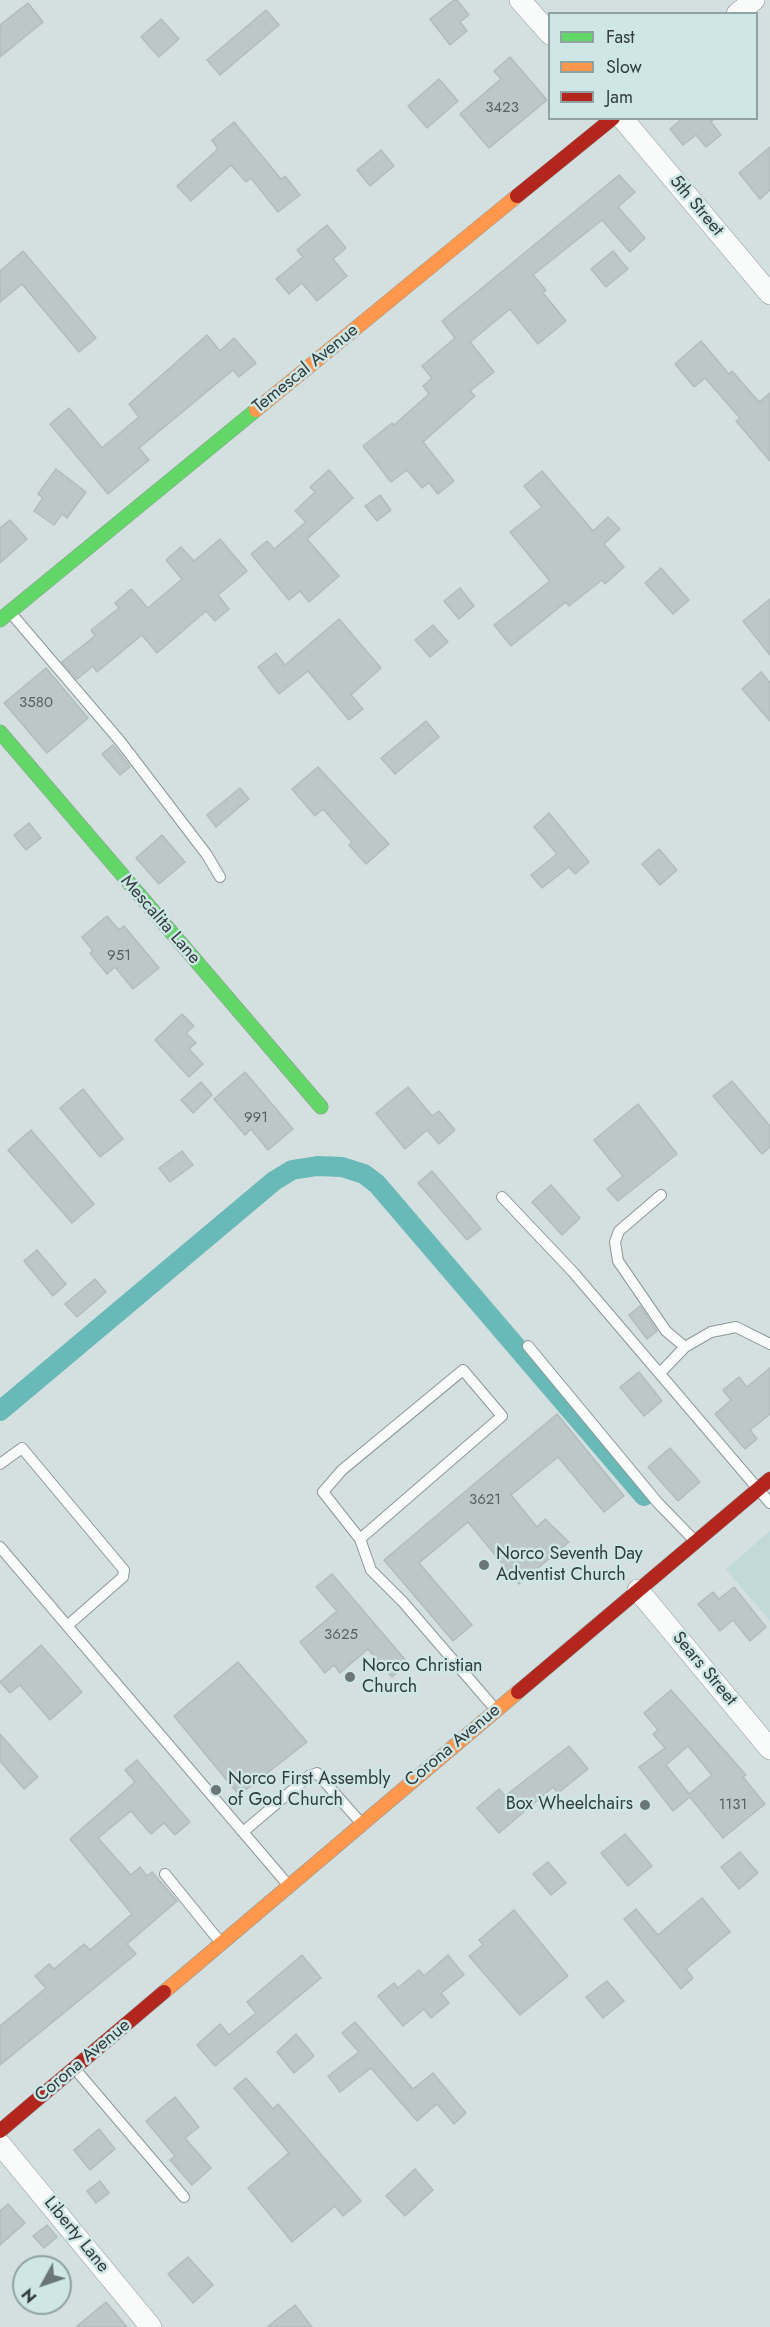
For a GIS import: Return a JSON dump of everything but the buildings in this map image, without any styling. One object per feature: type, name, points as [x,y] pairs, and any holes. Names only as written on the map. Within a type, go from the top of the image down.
[{"type":"street","points":[[520,0],[548,33]]},
{"type":"street","points":[[740,12],[754,0]]},
{"type":"street","name":"Temescal Avenue","points":[[5,616],[611,120]]},
{"type":"street","name":"5th Street","points":[[624,120],[770,294]]},
{"type":"street","name":"Mescalita Lane","points":[[0,732],[321,1107]]},
{"type":"street","name":"Corona Avenue","points":[[0,2131],[770,1479]]},
{"type":"street","name":"Sears Street","points":[[638,1590],[770,1749]]},
{"type":"street","name":"Liberty Lane","points":[[0,2144],[151,2327]]},
{"type":"lane","points":[[5,616],[120,741],[201,845],[220,877]]},
{"type":"lane","points":[[661,1195],[619,1231],[615,1242],[618,1262],[666,1331],[686,1347]]},
{"type":"lane","points":[[502,1197],[573,1272],[661,1372],[770,1503]]},
{"type":"lane","points":[[661,1372],[686,1347],[711,1332],[736,1327],[770,1344]]},
{"type":"lane","points":[[528,1346],[658,1503],[695,1542]]},
{"type":"lane","points":[[360,1539],[502,1416],[463,1370],[342,1470],[323,1492],[360,1539],[371,1570],[403,1602],[496,1710]]},
{"type":"lane","points":[[0,1464],[22,1448],[124,1570],[123,1577],[68,1626]]},
{"type":"lane","points":[[0,1547],[289,1886]]},
{"type":"lane","points":[[243,1832],[309,1776],[317,1773],[362,1824]]},
{"type":"lane","points":[[165,1874],[221,1943]]},
{"type":"lane","points":[[74,2068],[184,2197]]},
{"type":"shaded area","points":[[770,1531],[770,1621],[726,1569]]},
{"type":"waterway","points":[[0,1411],[274,1181],[292,1170],[317,1166],[342,1167],[364,1174],[377,1184],[644,1496]]},
{"type":"traffic: fast","points":[[0,620],[256,410]]},
{"type":"traffic: fast","points":[[0,732],[321,1107]]},
{"type":"traffic: slow","points":[[256,410],[517,196]]},
{"type":"traffic: slow","points":[[164,1992],[518,1692]]},
{"type":"traffic: jam","points":[[517,196],[611,120]]},
{"type":"traffic: jam","points":[[518,1692],[770,1479]]},
{"type":"traffic: jam","points":[[0,2131],[164,1992]]},
{"type":"place","name":"Norco Seventh Day Adventist Church","points":[[484,1565]]},
{"type":"place","name":"Norco Christian Church","points":[[350,1677]]},
{"type":"place","name":"Norco First Assembly of God Church","points":[[216,1790]]},
{"type":"place","name":"Box Wheelchairs","points":[[645,1805]]}]
